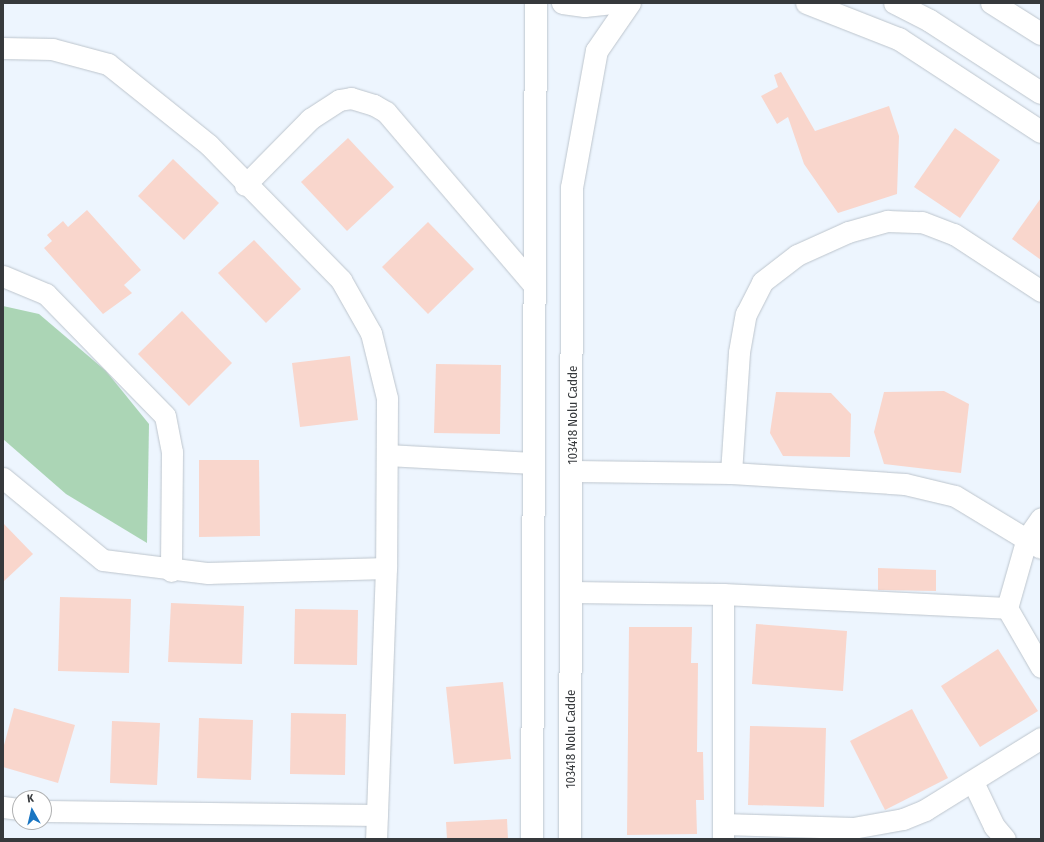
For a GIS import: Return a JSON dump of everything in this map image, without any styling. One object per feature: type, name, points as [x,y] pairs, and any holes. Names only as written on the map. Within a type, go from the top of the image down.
[{"type":"main road","points":[[532,839],[532,283],[536,3]]},
{"type":"main road","points":[[564,3],[613,3]]},
{"type":"main road","name":"103418 Nolu Cadde","points":[[570,839],[573,470],[572,188],[597,51],[630,3]]},
{"type":"main road","points":[[807,3],[899,39],[1041,132]]},
{"type":"main road","points":[[895,3],[930,21],[1041,93]]},
{"type":"main road","points":[[992,3],[1041,34]]},
{"type":"street","points":[[3,48],[52,49],[108,64],[209,146],[245,185],[341,280],[370,333],[387,398],[386,568],[376,839]]},
{"type":"street","points":[[245,185],[310,119],[339,100],[351,98],[374,105],[386,112],[532,283]]},
{"type":"street","points":[[731,473],[739,352],[746,314],[762,282],[797,255],[848,232],[887,221],[922,222],[954,234],[1041,291]]},
{"type":"street","points":[[3,276],[46,294],[165,416],[172,452],[170,571]]},
{"type":"street","points":[[387,455],[533,463]]},
{"type":"street","points":[[573,470],[731,473],[905,484],[955,496],[1034,543]]},
{"type":"street","points":[[3,478],[103,560],[170,571],[208,573],[386,568]]},
{"type":"street","points":[[1006,608],[1034,543],[1041,518]]},
{"type":"street","points":[[571,592],[723,594],[1006,608]]},
{"type":"street","points":[[723,594],[723,831],[853,834],[920,813],[973,782],[1041,738]]},
{"type":"street","points":[[1006,608],[1041,667]]},
{"type":"street","points":[[973,782],[998,835]]},
{"type":"street","points":[[52,811],[377,815]]},
{"type":"green space","points":[[3,306],[39,314],[106,371],[149,424],[147,543],[66,494],[3,439]]},
{"type":"building","points":[[781,72],[815,131],[889,106],[899,136],[897,194],[838,213],[804,164],[788,117],[777,124],[761,96],[778,87],[774,75]]},
{"type":"building","points":[[955,128],[1000,160],[960,218],[914,187]]},
{"type":"building","points":[[348,138],[394,187],[347,231],[301,182]]},
{"type":"building","points":[[173,159],[219,203],[184,240],[138,196]]},
{"type":"building","points":[[1041,198],[1041,260],[1012,239]]},
{"type":"building","points":[[87,210],[141,270],[124,285],[132,293],[103,314],[44,248],[52,241],[47,235],[63,221],[68,227]]},
{"type":"building","points":[[428,222],[474,269],[428,314],[382,267]]},
{"type":"building","points":[[254,240],[301,289],[266,323],[218,273]]},
{"type":"building","points":[[182,311],[232,363],[189,406],[138,354]]},
{"type":"building","points":[[350,356],[358,420],[300,427],[292,363]]},
{"type":"building","points":[[436,364],[501,365],[500,434],[434,433]]},
{"type":"building","points":[[944,391],[969,404],[961,473],[884,464],[874,432],[884,392]]},
{"type":"building","points":[[776,392],[831,393],[851,414],[850,457],[783,456],[770,433]]},
{"type":"building","points":[[199,460],[259,460],[260,536],[199,537]]},
{"type":"building","points":[[3,523],[33,554],[3,582]]},
{"type":"building","points":[[878,568],[936,570],[936,591],[878,590]]},
{"type":"building","points":[[60,597],[131,599],[129,673],[58,671]]},
{"type":"building","points":[[171,603],[244,606],[242,664],[168,662]]},
{"type":"building","points":[[295,609],[358,610],[357,665],[294,664]]},
{"type":"building","points":[[756,624],[847,631],[843,691],[752,684]]},
{"type":"building","points":[[629,627],[692,627],[691,663],[698,663],[697,752],[703,752],[704,800],[696,800],[697,834],[627,835]]},
{"type":"building","points":[[998,649],[1038,711],[980,747],[941,686]]},
{"type":"building","points":[[503,682],[511,759],[454,764],[446,687]]},
{"type":"building","points":[[14,708],[75,725],[58,783],[3,767],[3,749]]},
{"type":"building","points":[[912,709],[948,778],[885,810],[850,741]]},
{"type":"building","points":[[291,713],[346,714],[345,775],[290,774]]},
{"type":"building","points":[[199,718],[253,720],[251,780],[197,778]]},
{"type":"building","points":[[112,721],[160,723],[157,785],[110,783]]},
{"type":"building","points":[[750,726],[826,728],[824,807],[748,805]]},
{"type":"building","points":[[507,819],[508,839],[447,839],[446,822]]}]
